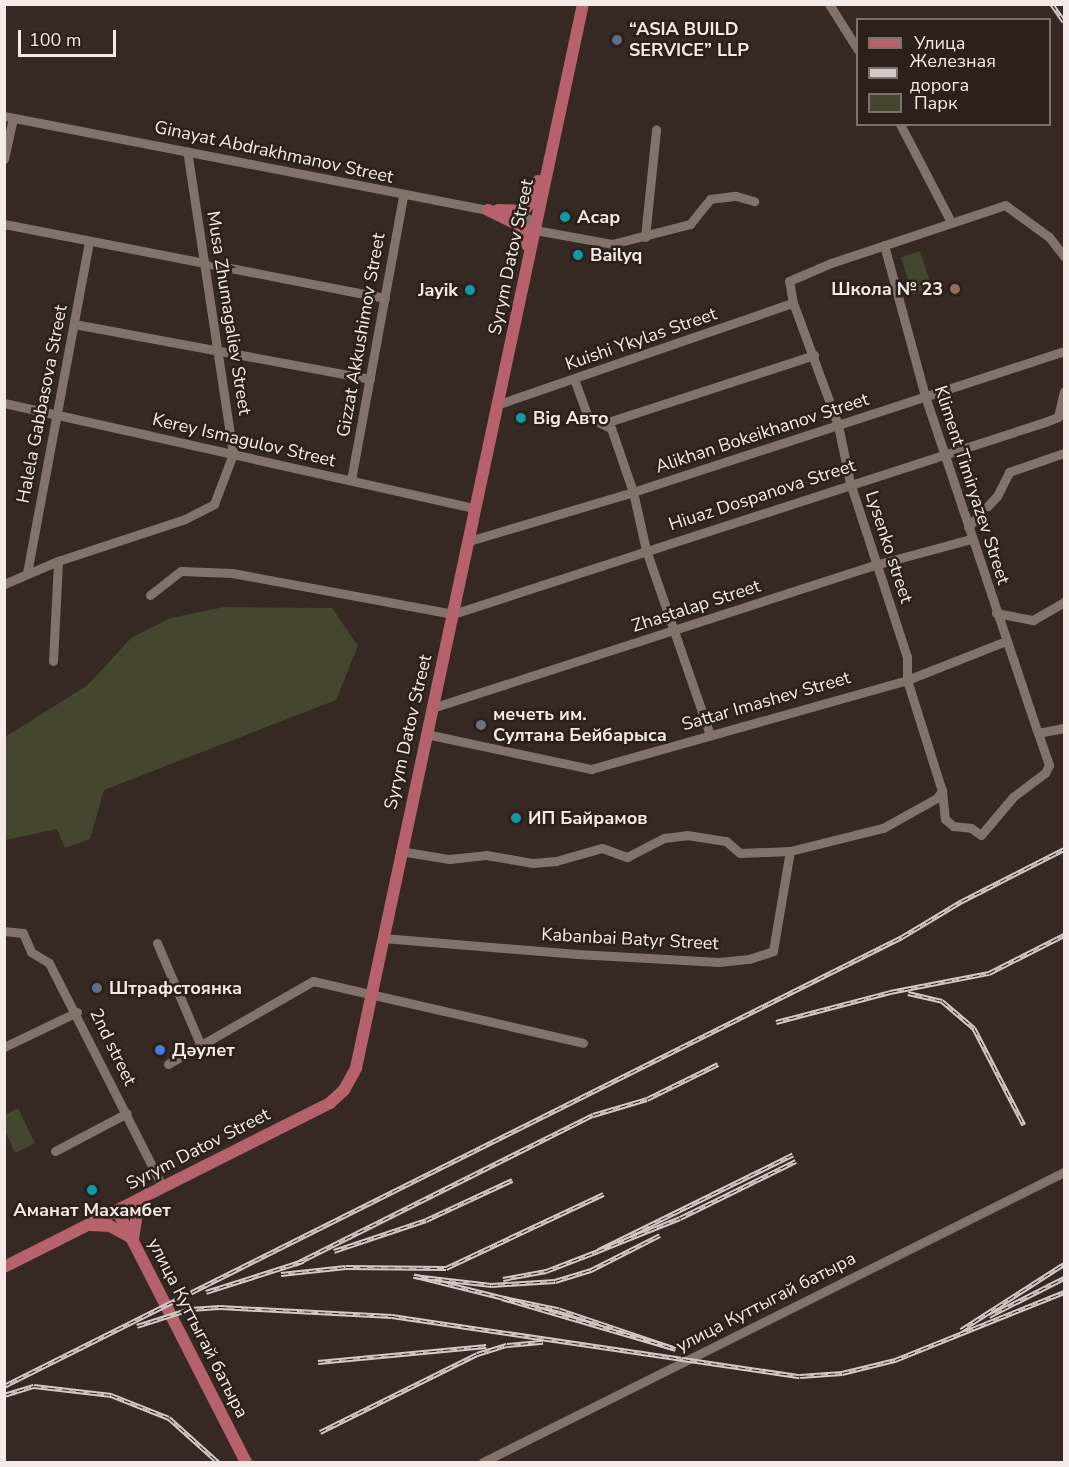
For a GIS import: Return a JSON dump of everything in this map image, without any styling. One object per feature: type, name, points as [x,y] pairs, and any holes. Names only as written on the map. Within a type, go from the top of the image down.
[{"type":"main road","name":"Syrym Datov Street","points":[[4,1267],[330,1103],[344,1090],[356,1068],[400,851],[499,404],[583,4]]},
{"type":"main road","points":[[488,210],[523,211],[532,201],[540,176],[548,173]]},
{"type":"main road","points":[[488,210],[527,229],[523,261],[527,272]]},
{"type":"main road","points":[[88,1225],[110,1226],[133,1239],[136,1213],[149,1193]]},
{"type":"main road","name":"улица Куттыгай батыра","points":[[117,1210],[246,1462]]},
{"type":"street","points":[[829,4],[856,47]]},
{"type":"street","points":[[4,159],[9,117]]},
{"type":"street","name":"Ginayat Abdrakhmanov Street","points":[[9,117],[404,196],[488,210],[612,244],[690,224],[710,199],[736,195],[754,201]]},
{"type":"street","points":[[901,126],[951,222]]},
{"type":"street","points":[[645,237],[656,130]]},
{"type":"street","name":"Musa Zhumagaliev Street","points":[[4,584],[58,561],[184,519],[214,504],[233,454],[220,351],[187,151]]},
{"type":"street","name":"Gizzat Akkushimov Street","points":[[351,480],[404,196]]},
{"type":"street","points":[[884,245],[1005,206],[1049,237],[1065,256]]},
{"type":"street","points":[[4,224],[205,265],[385,298]]},
{"type":"street","name":"Halela Gabbasova Street","points":[[27,573],[89,242]]},
{"type":"street","name":"Lysenko street","points":[[884,245],[789,281],[793,303],[838,425],[850,483],[907,657],[907,680],[942,791]]},
{"type":"street","name":"Kliment Timiryazev Street","points":[[884,245],[925,396],[946,455],[971,539],[1038,733]]},
{"type":"street","name":"Kuishi Ykylas Street","points":[[499,404],[793,303]]},
{"type":"street","points":[[74,324],[370,379]]},
{"type":"street","name":"Alikhan Bokeikhanov Street","points":[[469,541],[633,492],[1065,351]]},
{"type":"street","points":[[605,423],[814,355]]},
{"type":"street","points":[[574,379],[588,417],[605,423],[611,428],[633,492],[646,550],[710,735]]},
{"type":"street","name":"Hiuaz Dospanova Street","points":[[453,614],[1058,417],[1065,392]]},
{"type":"street","name":"Kerey Ismagulov Street","points":[[4,404],[475,508]]},
{"type":"street","points":[[968,527],[997,496],[1009,472],[1065,453]]},
{"type":"street","name":"Zhastalap Street","points":[[432,708],[878,565],[971,539]]},
{"type":"street","points":[[53,661],[58,561]]},
{"type":"street","points":[[150,595],[181,571],[232,573],[453,614]]},
{"type":"street","points":[[996,613],[1033,620],[1065,602]]},
{"type":"street","name":"Sattar Imashev Street","points":[[426,734],[591,769],[907,680],[1006,641]]},
{"type":"street","points":[[942,791],[945,819],[952,826],[971,828],[981,835],[1012,797],[1045,773],[1049,765],[1038,733],[1065,728]]},
{"type":"street","points":[[400,851],[449,859],[486,855],[533,863],[556,861],[602,848],[627,857],[664,838],[687,835],[726,841],[740,853],[790,851],[883,828],[937,798],[942,791]]},
{"type":"street","name":"Kabanbai Batyr Street","points":[[383,938],[719,962],[749,959],[773,951],[790,851]]},
{"type":"street","name":"2nd street","points":[[4,932],[23,933],[31,952],[49,963],[77,1012],[162,1186]]},
{"type":"street","points":[[157,943],[201,1046]]},
{"type":"street","points":[[168,1064],[314,981],[583,1043]]},
{"type":"street","points":[[4,1047],[77,1012]]},
{"type":"street","points":[[55,1152],[127,1113]]},
{"type":"street","name":"улица Куттыгай батыра","points":[[483,1462],[1065,1172]]},
{"type":"green space","points":[[920,251],[932,288],[913,294],[901,257]]},
{"type":"green space","points":[[224,607],[332,608],[358,646],[336,700],[104,790],[90,839],[65,848],[57,829],[5,840],[5,737],[88,685],[131,638],[171,618]]},
{"type":"green space","points":[[18,1108],[35,1143],[15,1153],[5,1130],[5,1115]]},
{"type":"railway","points":[[1052,4],[1064,21]]},
{"type":"railway","points":[[4,1386],[902,937],[962,901],[1064,849]]},
{"type":"railway","points":[[776,1022],[890,992],[989,973],[1064,935]]},
{"type":"railway","points":[[908,993],[942,1001],[974,1028],[1024,1125]]},
{"type":"railway","points":[[295,1264],[593,1115],[647,1099],[718,1064]]},
{"type":"railway","points":[[793,1155],[598,1251],[680,1218],[796,1161]]},
{"type":"railway","points":[[334,1251],[426,1220],[512,1180]]},
{"type":"railway","points":[[281,1274],[346,1267],[446,1268],[603,1194]]},
{"type":"railway","points":[[502,1298],[414,1276],[491,1285],[555,1281],[591,1270],[660,1235]]},
{"type":"railway","points":[[503,1279],[546,1271],[598,1251]]},
{"type":"railway","points":[[206,1292],[303,1261]]},
{"type":"railway","points":[[961,1330],[1064,1264]]},
{"type":"railway","points":[[989,1316],[1064,1278]]},
{"type":"railway","points":[[137,1326],[190,1309],[220,1307],[392,1316],[800,1376],[842,1373],[895,1360],[1064,1292]]},
{"type":"railway","points":[[672,1348],[559,1310],[502,1298],[676,1349]]},
{"type":"railway","points":[[320,1432],[477,1354],[507,1345],[543,1342]]},
{"type":"railway","points":[[318,1362],[486,1346]]},
{"type":"railway","points":[[4,1395],[34,1386],[111,1395],[169,1418],[218,1462]]},
{"type":"place","name":"“ASIA BUILD SERVICE” LLP","points":[[617,40]]},
{"type":"place","name":"Асар","points":[[565,217]]},
{"type":"place","name":"Bailyq","points":[[578,255]]},
{"type":"place","name":"Школа № 23","points":[[955,289]]},
{"type":"place","name":"Jayik","points":[[470,290]]},
{"type":"place","name":"Big Авто","points":[[521,418]]},
{"type":"place","name":"мечеть им. Султана Бейбарыса","points":[[481,725]]},
{"type":"place","name":"ИП Байрамов","points":[[516,818]]},
{"type":"place","name":"Штрафстоянка","points":[[97,988]]},
{"type":"place","name":"Дәулет","points":[[160,1050]]},
{"type":"place","name":"Аманат Махамбет","points":[[92,1190]]}]
